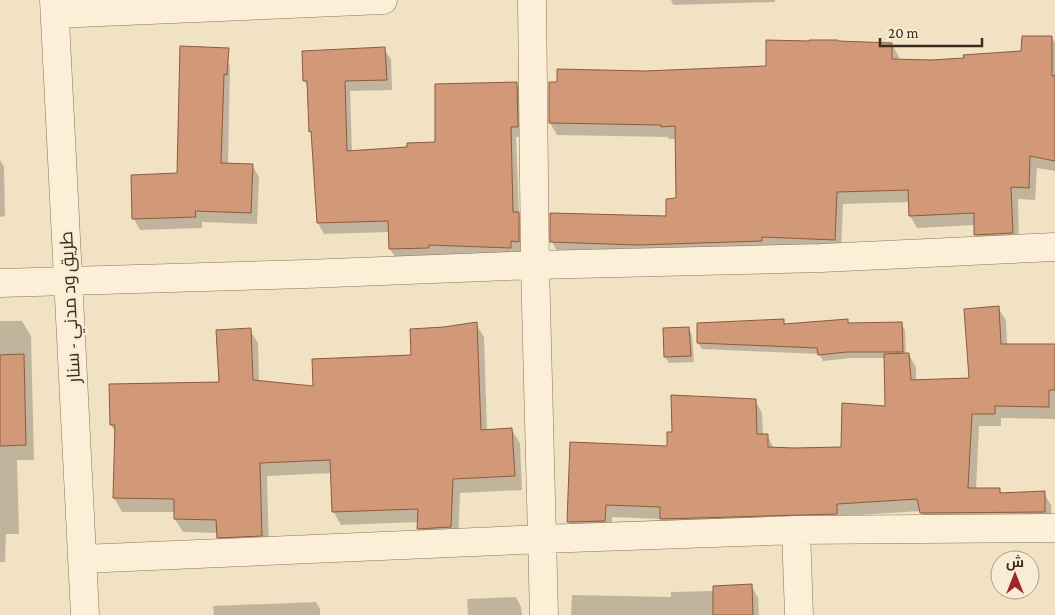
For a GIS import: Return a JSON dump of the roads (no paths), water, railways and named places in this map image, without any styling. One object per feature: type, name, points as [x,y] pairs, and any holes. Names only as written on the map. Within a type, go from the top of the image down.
[{"type":"street","points":[[54,7],[383,0]]},
{"type":"street","points":[[532,0],[535,265],[544,615]]},
{"type":"street","name":"طريق ود مدني - سنار","points":[[54,7],[85,615]]},
{"type":"street","points":[[0,284],[535,265],[822,258],[1055,247]]},
{"type":"street","points":[[82,559],[796,530],[1055,528]]},
{"type":"street","points":[[796,530],[799,615]]}]
